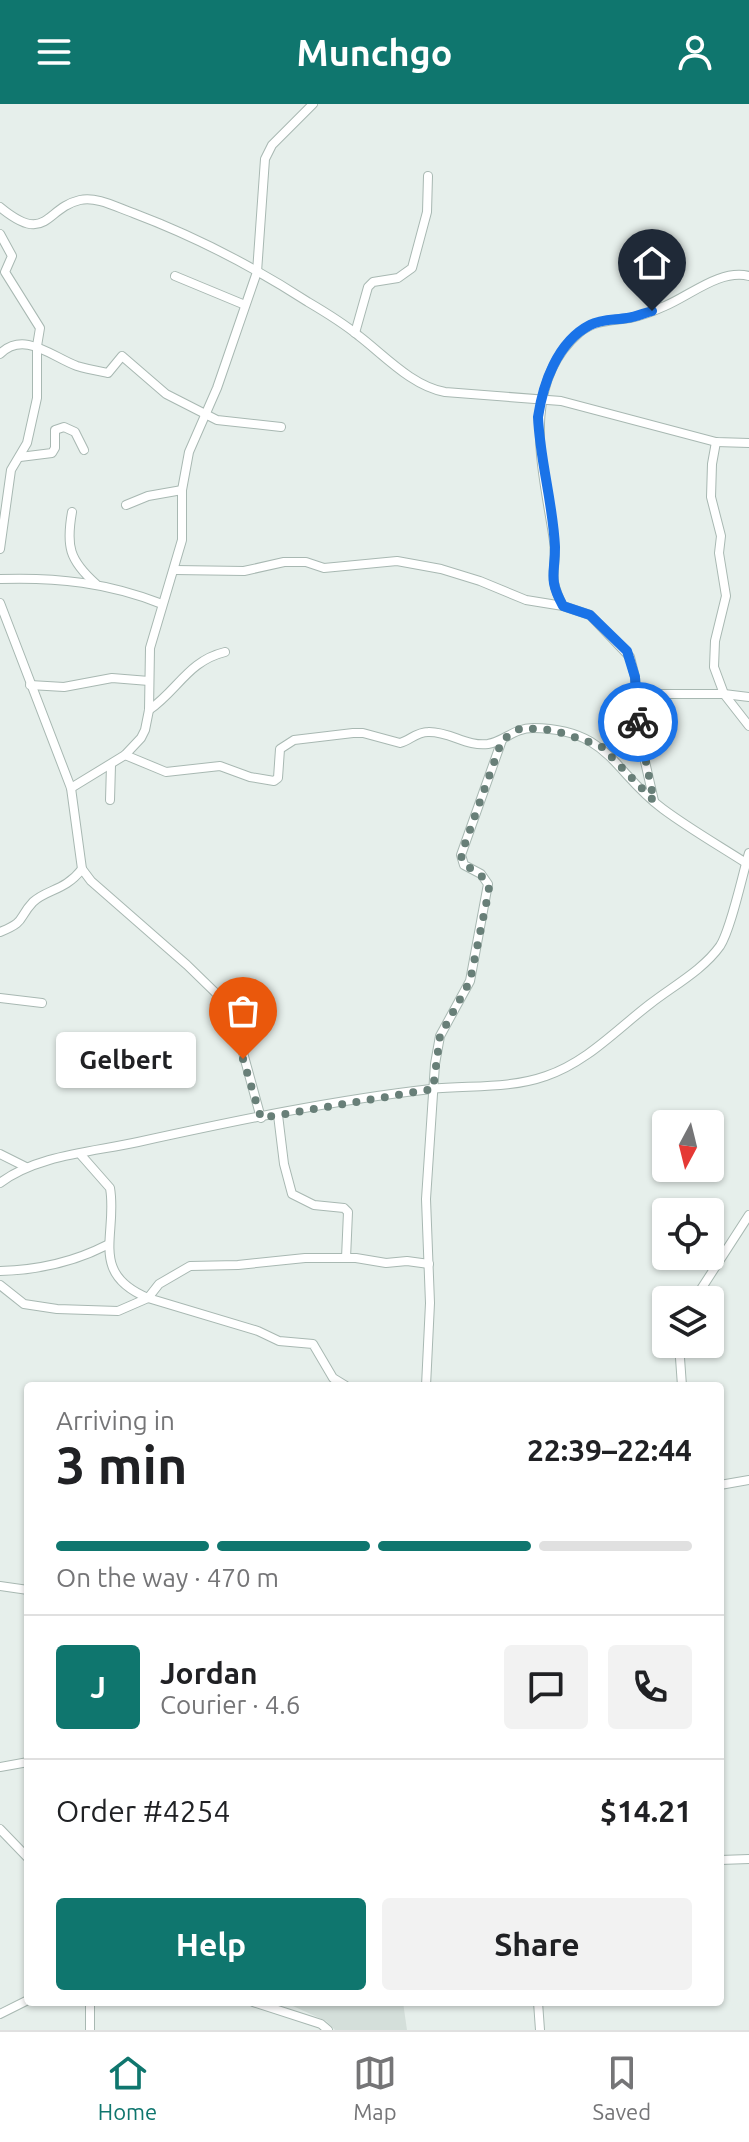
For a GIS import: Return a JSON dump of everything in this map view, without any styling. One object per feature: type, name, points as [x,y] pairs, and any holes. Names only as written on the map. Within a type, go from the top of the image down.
[{"type":"street","points":[[71,788],[125,755],[141,738],[149,710],[150,648],[175,570],[183,531],[182,490],[189,452],[217,388],[257,272],[268,151],[313,104]]},
{"type":"street","points":[[355,333],[368,287],[373,282],[398,278],[412,268],[427,212],[428,176]]},
{"type":"street","points":[[0,207],[20,220],[37,225],[77,201],[96,200],[178,231],[257,272],[355,333],[428,388],[586,405],[716,442],[749,443]]},
{"type":"street","points":[[0,234],[12,256],[5,272],[40,325],[37,398],[27,443],[11,470],[0,549]]},
{"type":"street","points":[[563,606],[552,581],[555,547],[539,428],[541,399],[558,356],[569,342],[590,325],[652,311],[733,274],[749,276]]},
{"type":"street","points":[[175,276],[245,305]]},
{"type":"street","points":[[0,354],[18,344],[37,346],[75,365],[108,373],[122,356],[166,394],[204,414],[227,423],[281,427]]},
{"type":"street","points":[[20,457],[52,453],[55,430],[64,427],[75,432],[84,450]]},
{"type":"street","points":[[716,442],[710,481],[711,497],[721,536],[719,553],[726,596],[713,659],[724,694],[749,726]]},
{"type":"street","points":[[126,505],[148,496],[182,490]]},
{"type":"street","points":[[72,512],[68,542],[72,554],[80,570],[96,584]]},
{"type":"street","points":[[175,570],[244,571],[297,561],[324,568],[397,561],[480,581],[526,600],[563,606],[590,615],[627,651],[633,667],[638,731],[654,801]]},
{"type":"street","points":[[0,579],[48,578],[96,584],[162,604]]},
{"type":"street","points":[[0,603],[71,788],[82,869],[91,881],[224,1001],[234,1020],[261,1118]]},
{"type":"street","points":[[149,710],[171,693],[201,660],[225,652]]},
{"type":"street","points":[[30,685],[64,687],[112,678],[149,681]]},
{"type":"street","points":[[635,694],[749,697]]},
{"type":"street","points":[[125,755],[166,772],[220,766],[250,777],[274,781],[278,778],[280,749],[294,740],[363,733],[400,743],[430,732],[450,734],[475,744],[487,744],[502,740],[521,728],[553,730],[601,746],[654,801],[746,869]]},
{"type":"street","points":[[426,1382],[429,1264],[426,1199],[433,1089],[440,1036],[470,981],[489,890],[485,878],[464,865],[461,855],[502,740]]},
{"type":"street","points":[[110,800],[111,765]]},
{"type":"street","points":[[0,1183],[26,1167],[81,1155],[261,1118],[433,1089],[517,1083],[545,1076],[577,1062],[710,958],[722,943],[749,853]]},
{"type":"street","points":[[0,932],[17,925],[34,902],[68,884],[82,869]]},
{"type":"street","points":[[0,998],[42,1003]]},
{"type":"street","points":[[278,1115],[284,1164],[292,1194],[317,1206],[339,1207],[348,1212],[346,1258]]},
{"type":"street","points":[[0,1154],[26,1167]]},
{"type":"street","points":[[81,1155],[111,1192],[107,1245],[122,1283],[148,1298],[258,1331],[268,1338],[313,1344],[333,1378],[340,1382]]},
{"type":"street","points":[[703,1286],[749,1215]]},
{"type":"street","points":[[0,1271],[48,1266],[87,1255],[107,1245]]},
{"type":"street","points":[[0,1285],[24,1304],[57,1309],[118,1311],[148,1298],[159,1284],[190,1266],[305,1258],[429,1264]]},
{"type":"street","points":[[680,1358],[682,1382]]},
{"type":"street","points":[[724,1484],[749,1480]]},
{"type":"street","points":[[0,1586],[24,1589]]},
{"type":"street","points":[[0,1767],[24,1763]]},
{"type":"street","points":[[0,1829],[24,1854]]},
{"type":"street","points":[[724,1860],[749,1859]]},
{"type":"street","points":[[0,2014],[24,2002]]},
{"type":"street","points":[[90,2006],[90,2030]]},
{"type":"street","points":[[265,2006],[321,2024],[328,2030]]},
{"type":"street","points":[[538,2006],[540,2030]]},
{"type":"shaded area","points":[[293,2006],[404,2006],[407,2030],[335,2030],[326,2021]]},
{"type":"way so far","points":[[243,1059],[261,1118],[433,1089],[440,1036],[470,981],[489,890],[485,878],[464,865],[461,855],[502,740],[521,728],[553,730],[587,740],[601,746],[654,801],[638,722]]},
{"type":"place","name":"Gelbert","points":[[243,1059]]},
{"type":"route","points":[[638,722],[635,677],[627,651],[590,615],[563,606],[555,591],[552,581],[555,547],[538,417],[550,375],[558,356],[569,342],[590,325],[652,311]]}]
